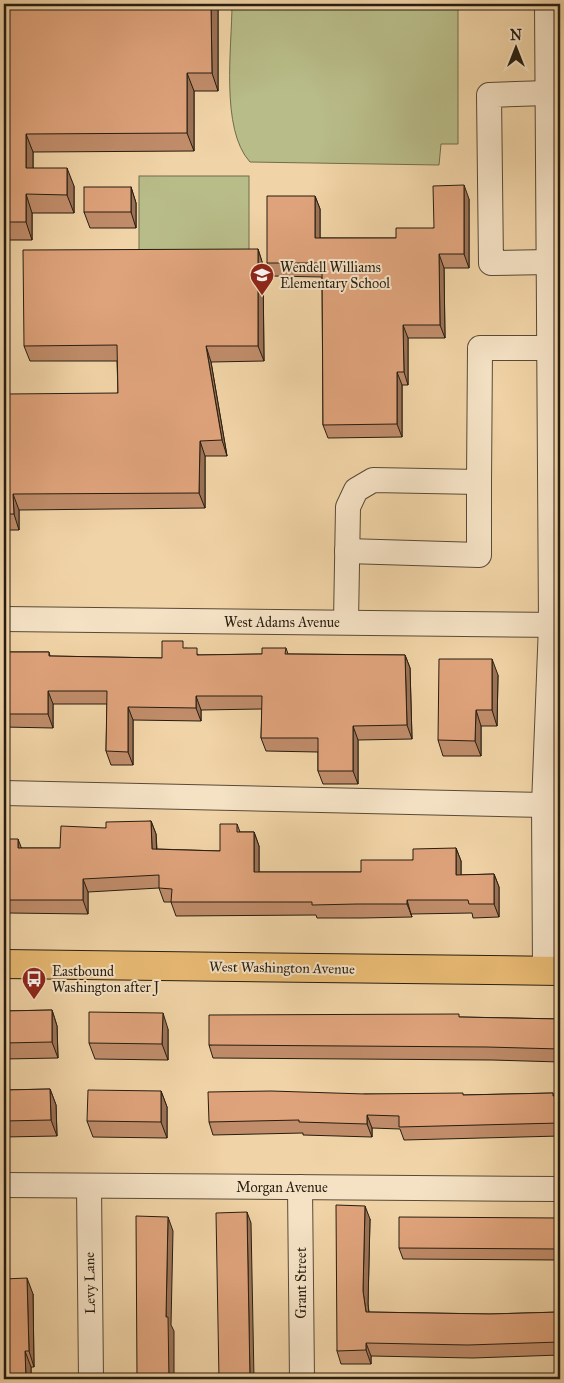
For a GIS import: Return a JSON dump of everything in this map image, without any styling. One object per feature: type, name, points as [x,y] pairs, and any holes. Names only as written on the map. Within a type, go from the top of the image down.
[{"type":"main road","name":"West Washington Avenue","points":[[4,964],[552,971]]},
{"type":"street","points":[[547,4],[549,348],[556,625],[544,805],[552,971]]},
{"type":"street","points":[[547,93],[489,95],[491,263],[549,262]]},
{"type":"street","points":[[347,552],[479,555],[480,348],[549,348]]},
{"type":"street","points":[[346,622],[348,507],[356,490],[373,480],[479,482]]},
{"type":"street","name":"West Adams Avenue","points":[[4,620],[556,625]]},
{"type":"street","points":[[4,793],[544,805]]},
{"type":"street","name":"Morgan Avenue","points":[[4,1185],[560,1189]]},
{"type":"street","name":"Levy Lane","points":[[89,1186],[91,1379]]},
{"type":"street","name":"Grant Street","points":[[300,1187],[302,1379]]},
{"type":"green space","points":[[232,4],[458,4],[458,144],[441,144],[439,165],[250,162],[241,147],[231,109]]},
{"type":"green space","points":[[139,176],[249,176],[249,261],[139,261]]},
{"type":"building","points":[[4,4],[211,4],[212,73],[187,73],[187,133],[26,134],[26,168],[67,168],[67,195],[26,194],[26,222],[4,222]]},
{"type":"building","points":[[464,185],[464,254],[439,254],[440,325],[403,325],[404,372],[397,372],[397,424],[323,425],[322,263],[267,263],[267,196],[315,196],[315,238],[396,238],[396,228],[434,228],[433,186]]},
{"type":"building","points":[[84,187],[131,187],[131,212],[84,212]]},
{"type":"building","points":[[258,249],[258,346],[206,346],[222,440],[200,441],[199,493],[13,494],[14,514],[4,514],[4,421],[6,421],[6,394],[118,393],[117,345],[24,346],[23,250]]},
{"type":"building","points":[[162,641],[183,641],[183,648],[197,648],[197,655],[262,654],[262,648],[286,648],[285,654],[405,655],[407,725],[353,726],[353,771],[318,771],[318,738],[261,738],[262,696],[196,696],[196,708],[128,707],[128,752],[106,751],[107,691],[48,691],[48,714],[4,714],[4,652],[49,652],[49,656],[162,658]]},
{"type":"building","points":[[439,659],[492,659],[492,710],[476,710],[475,741],[438,740]]},
{"type":"building","points":[[151,821],[152,849],[220,851],[220,824],[237,824],[237,832],[254,832],[254,872],[361,872],[361,860],[413,860],[413,849],[456,848],[456,875],[494,874],[494,904],[469,904],[468,900],[407,900],[407,904],[312,905],[312,902],[171,902],[172,889],[159,888],[159,875],[83,879],[83,900],[4,900],[4,839],[18,839],[18,848],[60,848],[61,826],[106,828],[106,822]]},
{"type":"building","points":[[52,1010],[52,1042],[4,1043],[4,1011]]},
{"type":"building","points":[[89,1012],[163,1013],[162,1044],[89,1043]]},
{"type":"building","points":[[459,1014],[459,1017],[560,1019],[560,1049],[209,1045],[209,1015]]},
{"type":"building","points":[[50,1089],[51,1120],[4,1121],[4,1090]]},
{"type":"building","points":[[88,1090],[161,1091],[161,1122],[87,1121]]},
{"type":"building","points":[[271,1091],[365,1094],[463,1093],[463,1095],[553,1093],[553,1096],[560,1096],[560,1123],[399,1127],[399,1116],[367,1115],[367,1124],[299,1122],[299,1120],[209,1122],[208,1092]]},
{"type":"building","points":[[336,1205],[365,1206],[363,1291],[366,1312],[490,1314],[560,1312],[560,1342],[468,1345],[366,1343],[366,1350],[337,1351]]},
{"type":"building","points":[[247,1212],[250,1379],[219,1379],[216,1213]]},
{"type":"building","points":[[136,1216],[168,1217],[166,1317],[168,1317],[169,1379],[137,1379]]},
{"type":"building","points":[[399,1217],[560,1218],[560,1249],[399,1248]]},
{"type":"building","points":[[27,1278],[29,1351],[25,1351],[26,1379],[4,1379],[4,1279]]},
{"type":"place","name":"Wendell Williams Elementary School","points":[[262,296]]},
{"type":"place","name":"Eastbound Washington after J","points":[[34,1000]]}]
